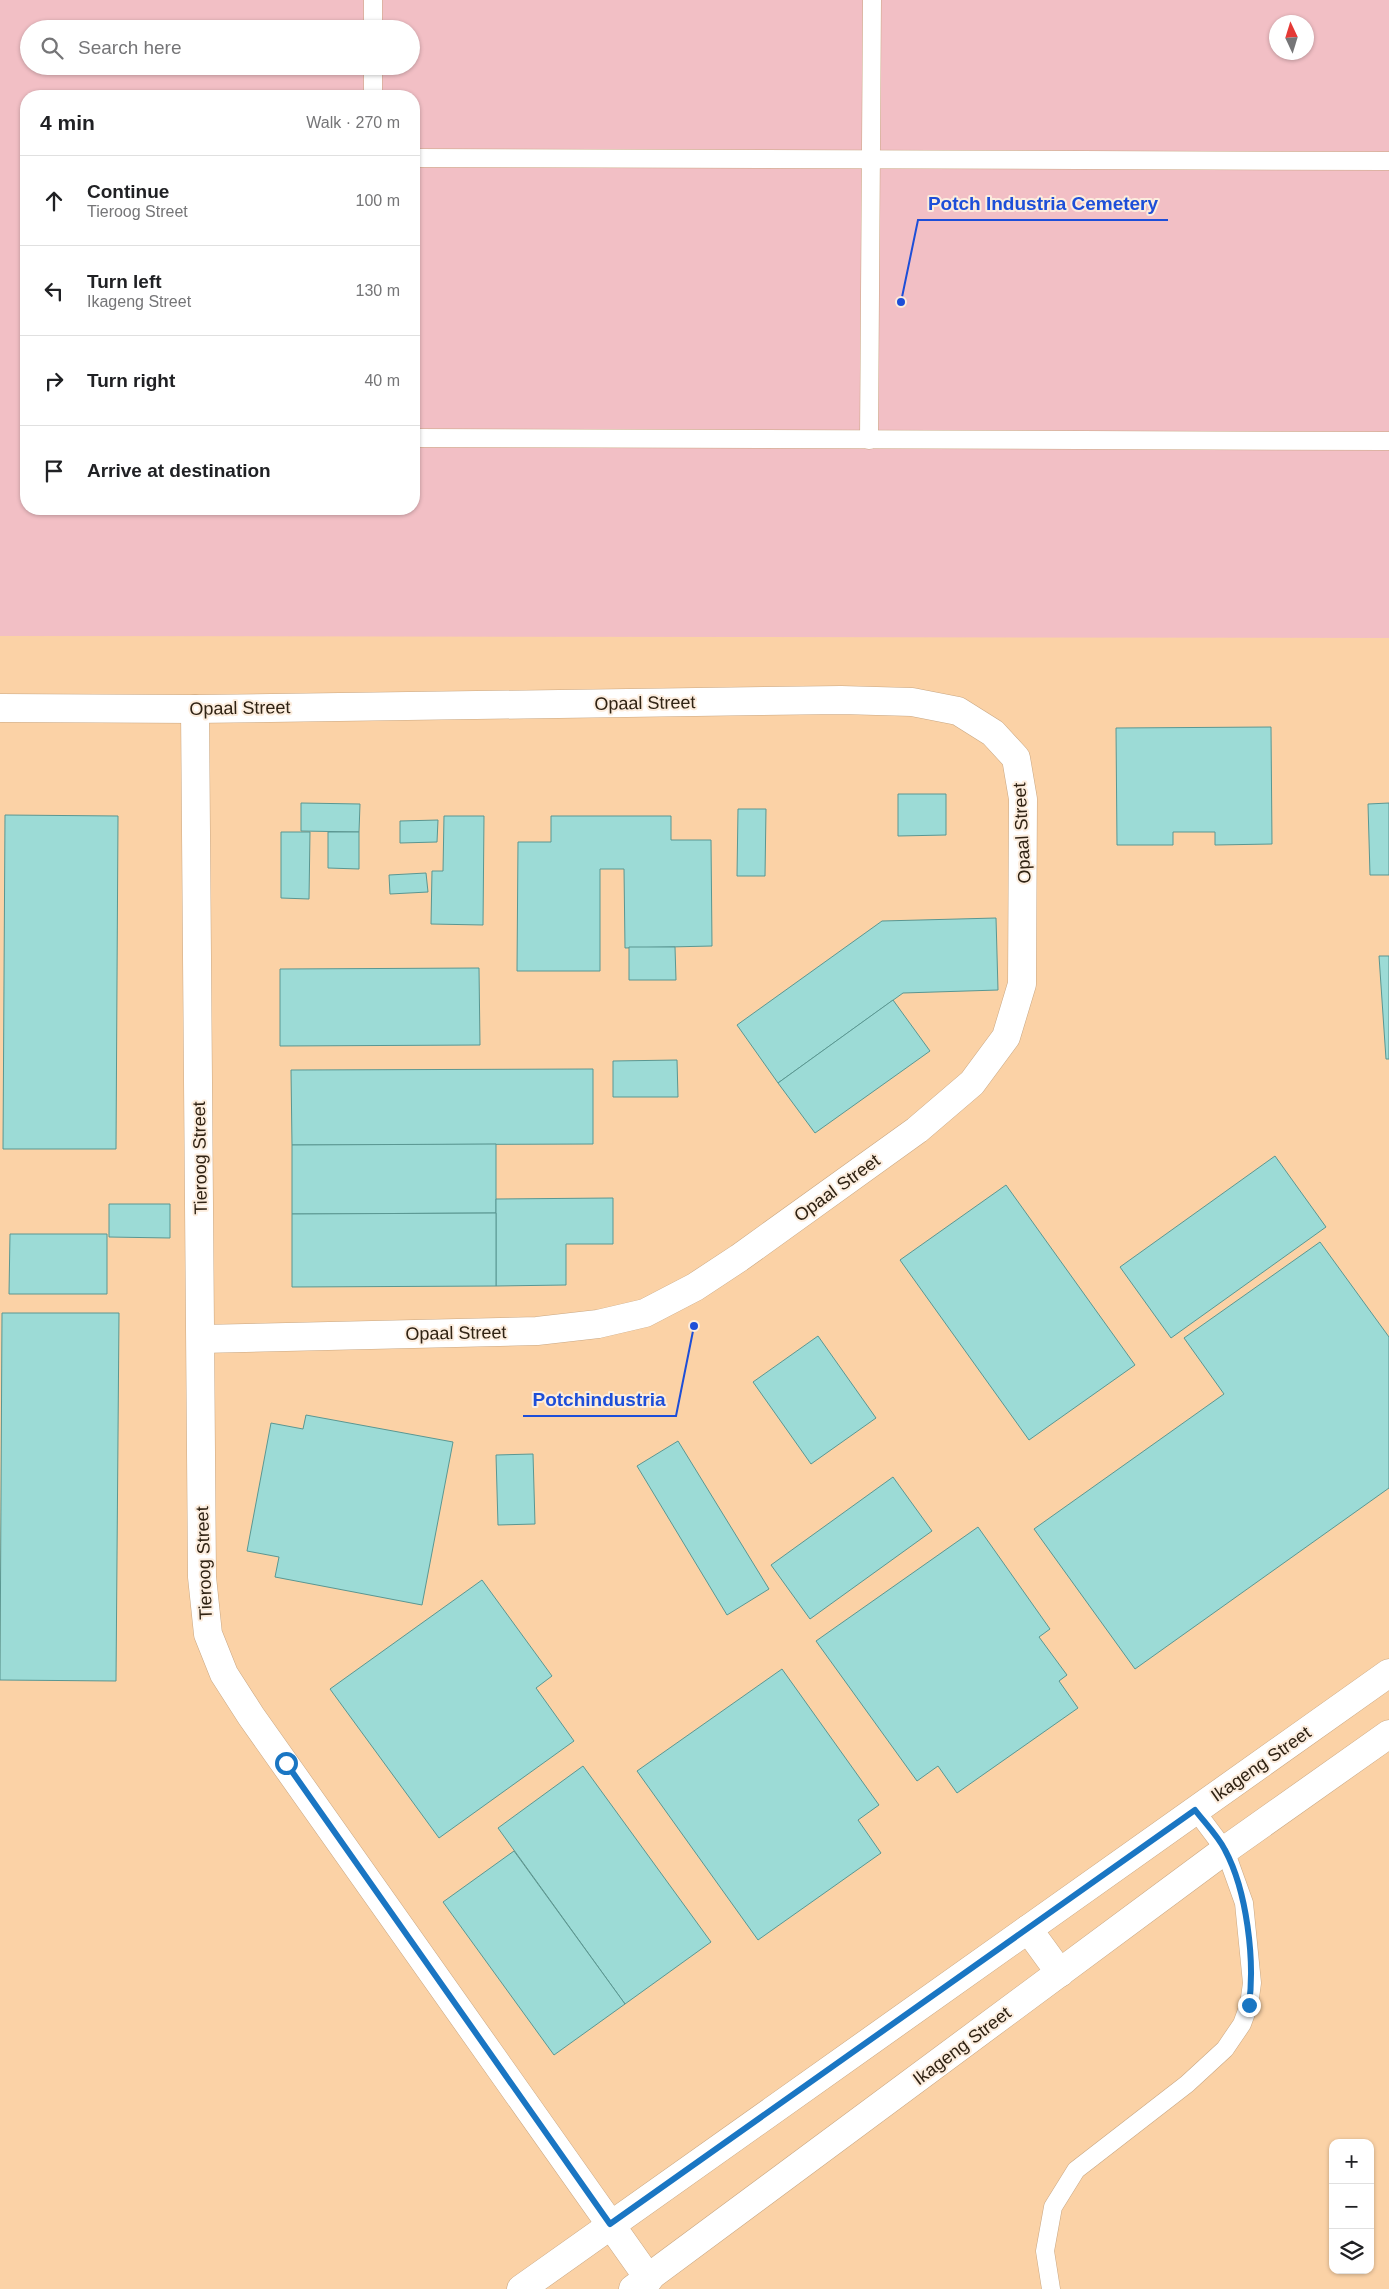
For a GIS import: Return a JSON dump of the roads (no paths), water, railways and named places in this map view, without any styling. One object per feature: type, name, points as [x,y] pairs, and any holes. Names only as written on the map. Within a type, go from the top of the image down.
[{"type":"street","name":"Opaal Street","points":[[0,708],[195,709],[841,700],[912,702],[958,711],[993,734],[1016,758],[1023,799],[1022,984],[1006,1037],[972,1083],[917,1130],[739,1258],[695,1287],[645,1313],[598,1324],[538,1331],[201,1339]]},
{"type":"street","name":"Tieroog Street","points":[[195,709],[202,1577],[208,1634],[224,1674],[610,2224],[644,2286]]},
{"type":"street","name":"Ikageng Street","points":[[521,2289],[1389,1673]]},
{"type":"street","name":"Ikageng Street","points":[[644,2286],[1225,1850],[1389,1734]]},
{"type":"street","points":[[1028,1929],[1060,1973]]},
{"type":"lane","points":[[373,0],[373,20]]},
{"type":"lane","points":[[869,440],[872,0]]},
{"type":"lane","points":[[373,75],[373,90]]},
{"type":"lane","points":[[420,158],[1389,161]]},
{"type":"lane","points":[[420,438],[1389,441]]},
{"type":"lane","points":[[1051,2289],[1045,2251],[1053,2207],[1076,2170],[1187,2084],[1225,2049],[1244,2018],[1249,2005],[1252,1982],[1244,1903],[1225,1850],[1195,1810]]},
{"type":"place","name":"Potch Industria Cemetery","points":[[901,302]]},
{"type":"place","name":"Potchindustria","points":[[694,1326]]}]
